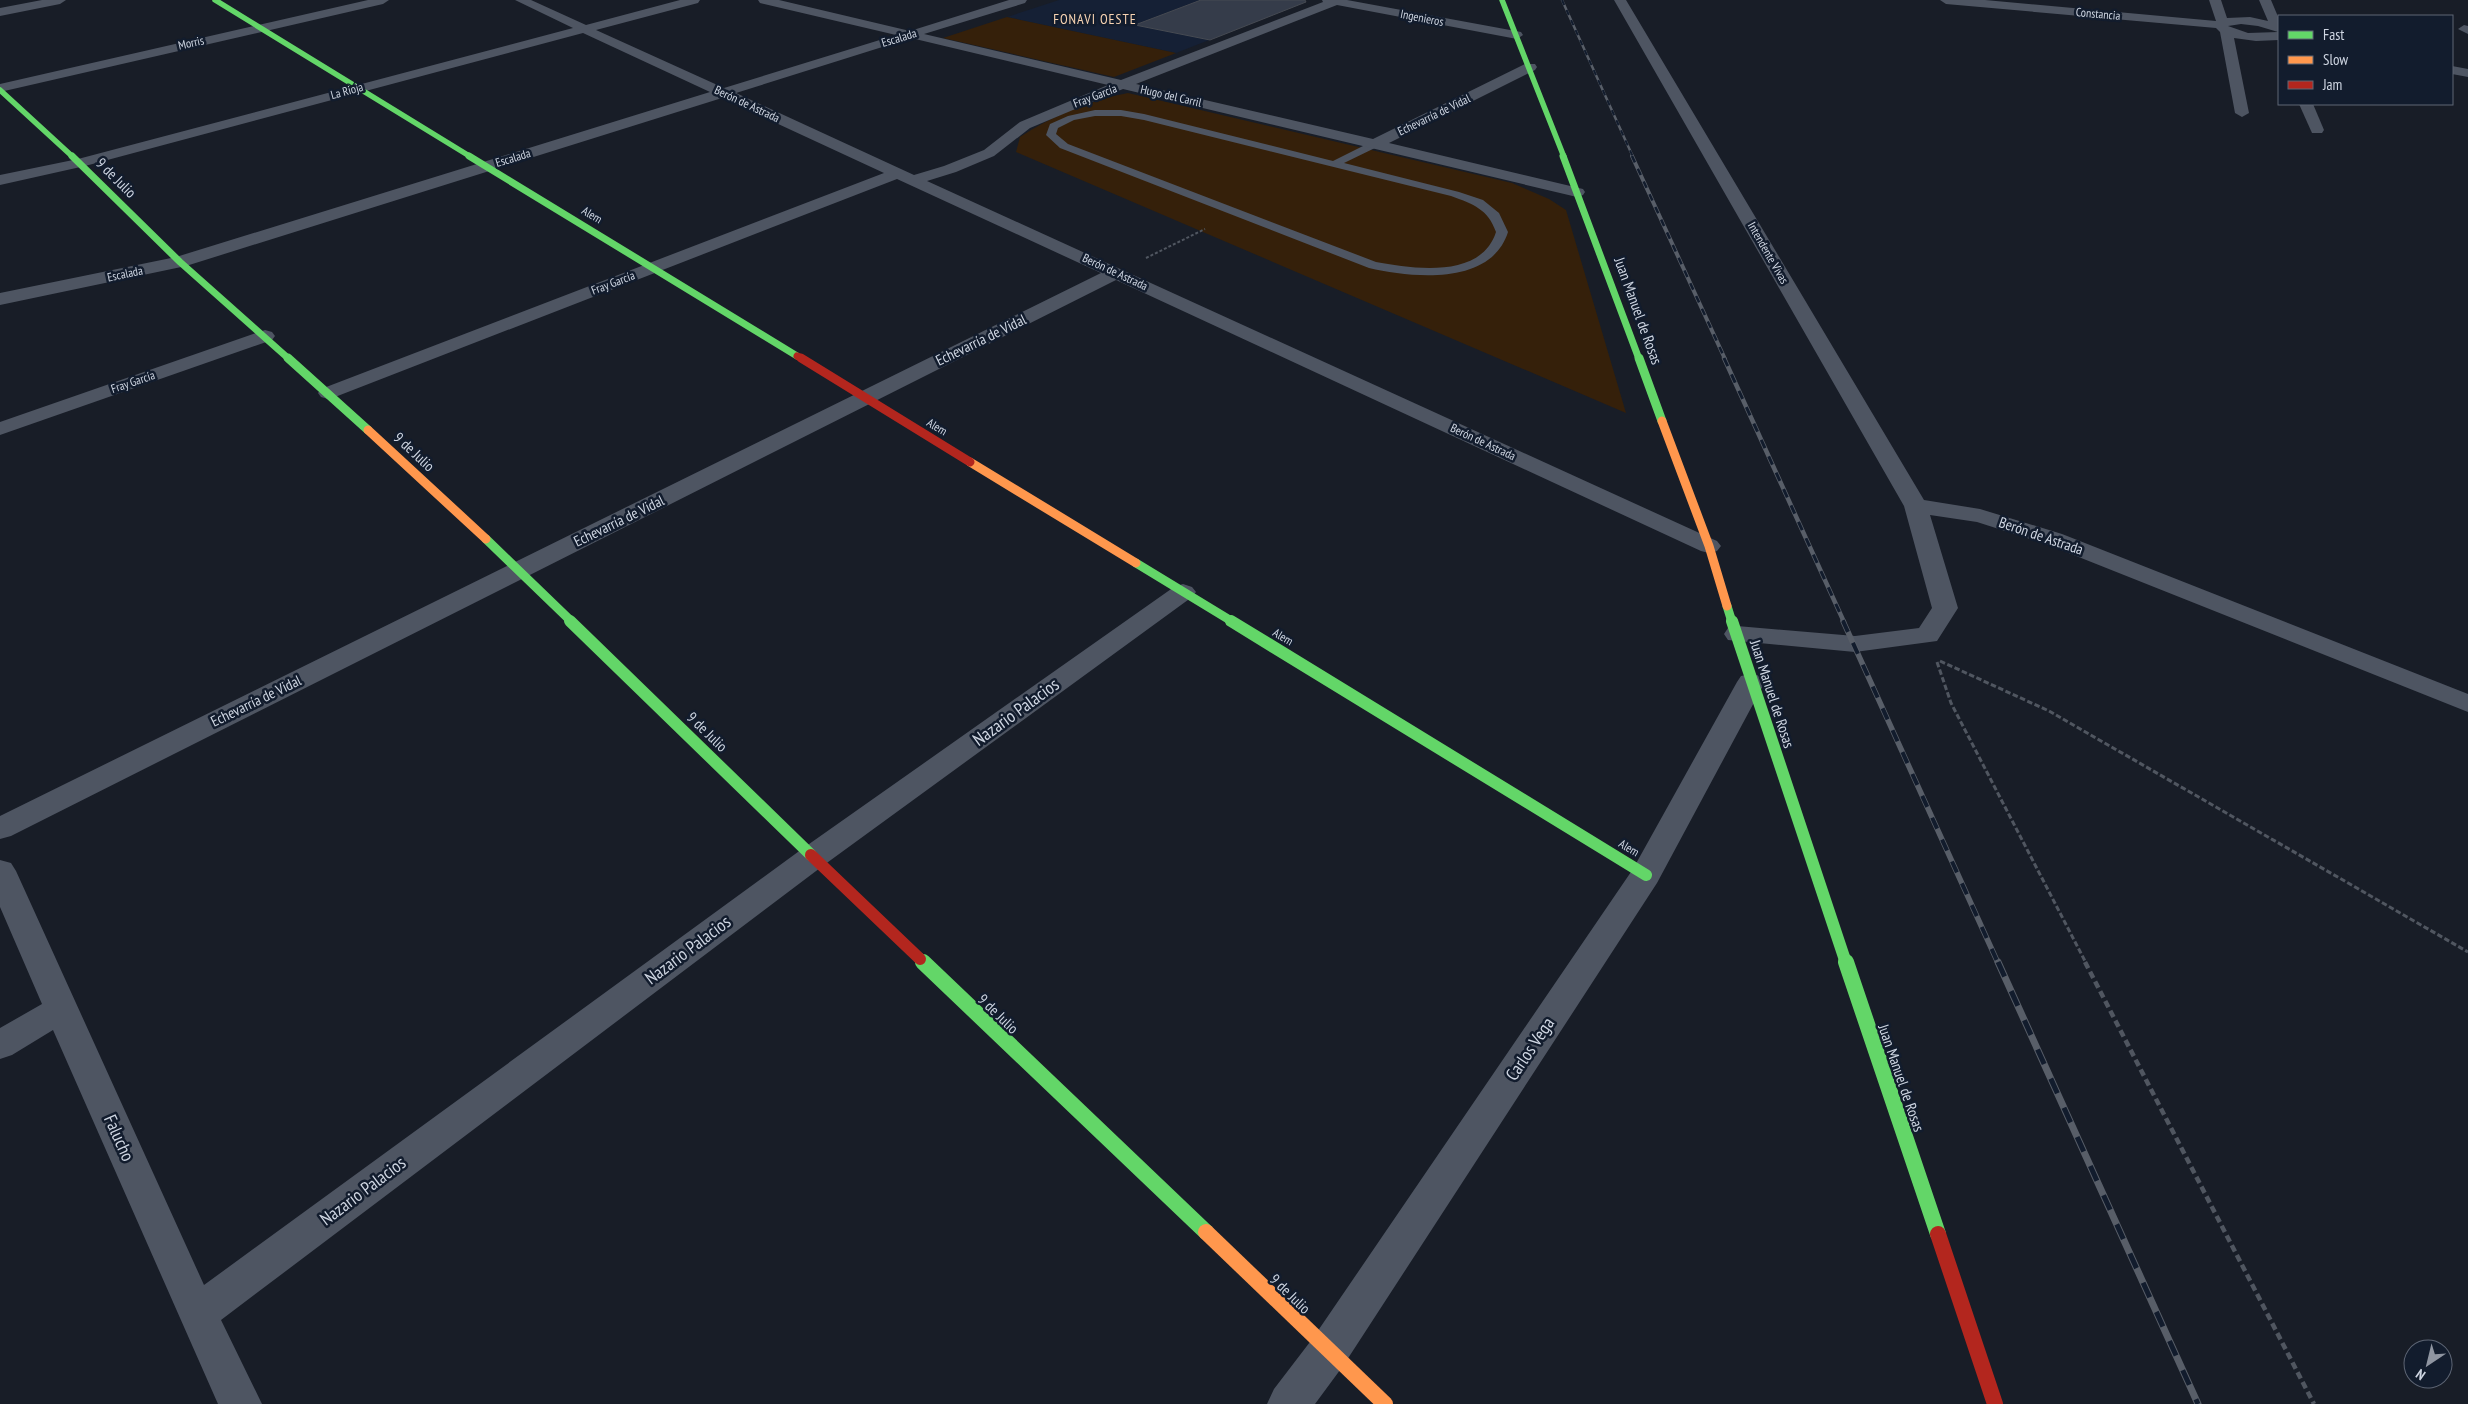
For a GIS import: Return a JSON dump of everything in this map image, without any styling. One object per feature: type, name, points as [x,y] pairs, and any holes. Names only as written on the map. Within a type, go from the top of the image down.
[{"type":"street","points":[[0,12],[60,0]]},
{"type":"street","name":"Alem","points":[[215,0],[1646,875]]},
{"type":"street","name":"Morris","points":[[0,89],[382,0]]},
{"type":"street","name":"Berón de Astrada","points":[[521,0],[1709,546]]},
{"type":"street","name":"La Rioja","points":[[0,180],[80,164],[358,88],[694,0]]},
{"type":"street","name":"Hugo del Carril","points":[[764,0],[1577,192]]},
{"type":"street","name":"Escalada","points":[[0,300],[180,262],[1021,0]]},
{"type":"street","name":"Ingenieros","points":[[1334,0],[1516,35]]},
{"type":"street","name":"Fray García","points":[[328,393],[652,267],[905,177],[950,169],[989,153],[1025,126],[1065,107],[1334,0]]},
{"type":"street","name":"Juan Manuel de Rosas","points":[[1502,0],[1530,67],[1709,546],[1751,682],[1995,1404]]},
{"type":"street","name":"Intendente Vivas","points":[[1620,0],[1916,506]]},
{"type":"street","name":"Constancia","points":[[1946,0],[2056,5],[2223,26],[2253,36],[2278,33]]},
{"type":"street","points":[[2215,0],[2223,26],[2242,113]]},
{"type":"street","points":[[2265,0],[2278,31]]},
{"type":"street","name":"Echevarría de Vidal","points":[[1375,144],[1530,67]]},
{"type":"street","points":[[2453,70],[2468,73]]},
{"type":"street","name":"9 de Julio","points":[[0,89],[180,262],[266,336],[520,570],[814,857],[1328,1352],[1385,1404]]},
{"type":"street","points":[[2306,105],[2316,130]]},
{"type":"street","name":"Echevarría de Vidal","points":[[0,829],[1116,273]]},
{"type":"street","name":"Fray García","points":[[0,429],[266,336]]},
{"type":"street","points":[[1737,634],[1855,644],[1928,635],[1945,608],[1916,506]]},
{"type":"street","name":"Berón de Astrada","points":[[1916,506],[1980,516],[2054,538],[2468,704]]},
{"type":"street","name":"Nazario Palacios","points":[[197,1314],[814,857],[1183,592]]},
{"type":"street","name":"Carlos Vega","points":[[1289,1404],[1328,1352],[1646,875],[1751,682]]},
{"type":"street","name":"Falucho","points":[[0,871],[197,1314],[240,1404]]},
{"type":"street","points":[[0,1045],[61,1009]]},
{"type":"lane","points":[[1095,113],[1121,113],[1144,117],[1337,163],[1482,203],[1497,216],[1502,232],[1495,249],[1473,264],[1442,271],[1407,272],[1373,265],[1238,212],[1064,146],[1050,135],[1054,126],[1071,118],[1095,113]]},
{"type":"lane","name":"Echevarría de Vidal","points":[[1337,163],[1375,144]]},
{"type":"path","points":[[1116,273],[1238,212]]},
{"type":"path","points":[[2314,1404],[1951,703],[1937,660],[2049,712],[2468,952]]},
{"type":"shaded area","points":[[1059,0],[1279,0],[1301,4],[1176,53],[1007,17]]},
{"type":"shaded area","points":[[1007,17],[1176,53],[1114,77],[943,38]]},
{"type":"shaded area","points":[[1128,93],[1512,183],[1549,199],[1566,210],[1626,413],[1016,152],[1020,137],[1045,122],[1086,104]]},
{"type":"building","points":[[1201,0],[1305,0],[1306,2],[1210,40],[1135,25]]},
{"type":"railway","points":[[1562,0],[1633,157]]},
{"type":"railway","points":[[1632,156],[1725,359]]},
{"type":"railway","points":[[1724,358],[1844,622]]},
{"type":"railway","points":[[1843,621],[1998,963]]},
{"type":"railway","points":[[1998,962],[2198,1404]]},
{"type":"traffic: fast","points":[[215,0],[797,356]]},
{"type":"traffic: fast","points":[[1502,0],[1530,67],[1662,421]]},
{"type":"traffic: fast","points":[[0,90],[80,163],[180,262],[368,430]]},
{"type":"traffic: fast","points":[[486,539],[811,855]]},
{"type":"traffic: fast","points":[[1136,563],[1646,875]]},
{"type":"traffic: fast","points":[[1727,606],[1938,1234]]},
{"type":"traffic: fast","points":[[920,959],[1206,1232]]},
{"type":"traffic: slow","points":[[1662,421],[1709,546],[1727,606]]},
{"type":"traffic: slow","points":[[368,430],[486,539]]},
{"type":"traffic: slow","points":[[970,462],[1136,563]]},
{"type":"traffic: slow","points":[[1206,1232],[1385,1404]]},
{"type":"traffic: jam","points":[[797,356],[970,462]]},
{"type":"traffic: jam","points":[[811,855],[920,959]]},
{"type":"traffic: jam","points":[[1938,1234],[1995,1404]]},
{"type":"district","name":"FONAVI OESTE","points":[[1095,19]]}]
